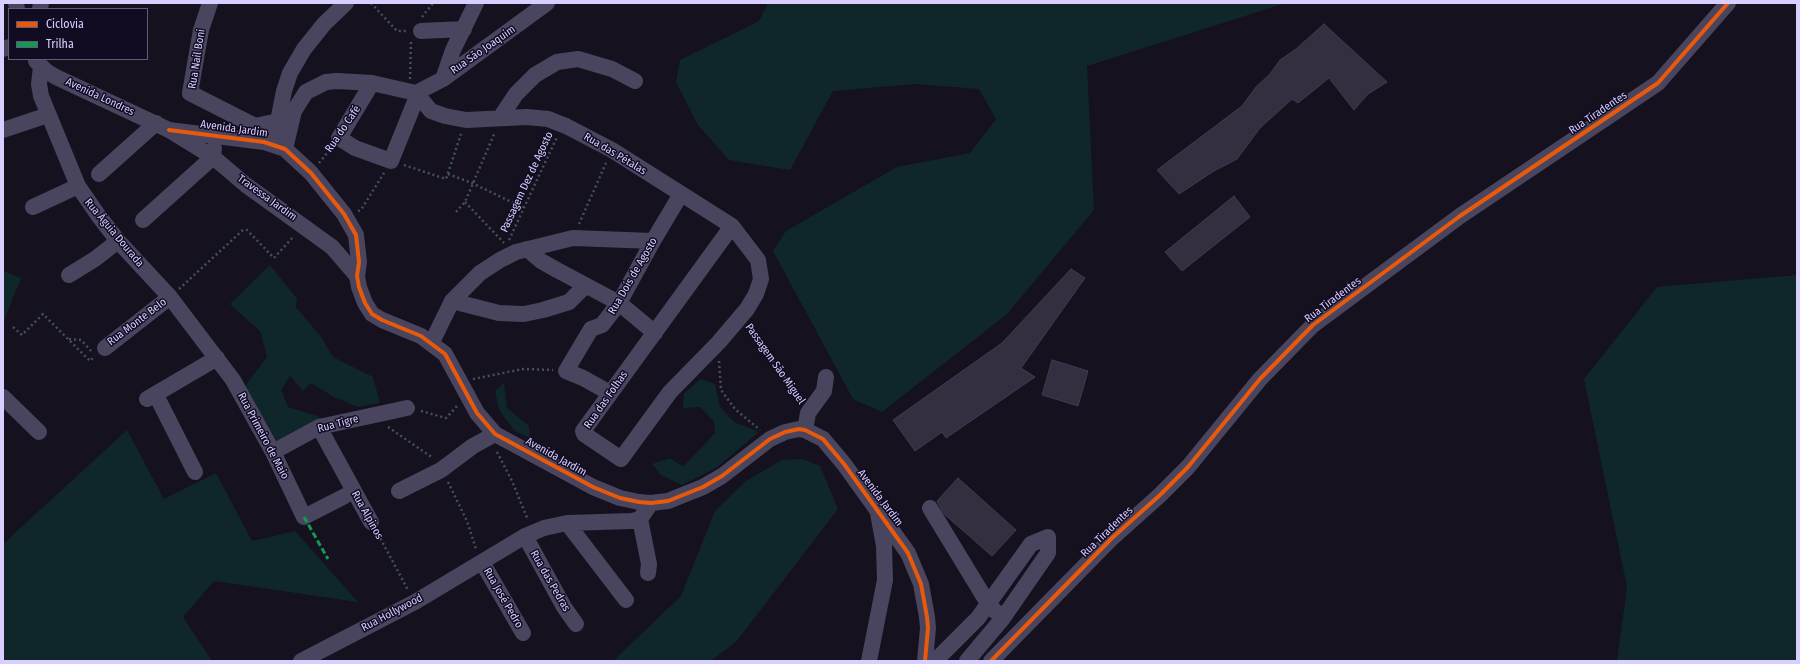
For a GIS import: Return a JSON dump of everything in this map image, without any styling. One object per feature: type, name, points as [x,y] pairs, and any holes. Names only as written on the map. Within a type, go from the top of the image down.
[{"type":"street","name":"Rua Nail Boni","points":[[210,3],[201,30],[190,93],[255,126],[278,121]]},
{"type":"street","points":[[279,147],[278,121],[284,91],[290,73],[304,49],[324,24],[346,3]]},
{"type":"street","points":[[443,79],[453,50],[476,3]]},
{"type":"street","name":"Rua São Joaquim","points":[[418,95],[443,79],[547,3]]},
{"type":"street","name":"Rua Tiradentes","points":[[991,661],[1112,538],[1160,495],[1188,467],[1260,379],[1313,325],[1460,216],[1658,83],[1728,3]]},
{"type":"street","points":[[416,31],[464,29]]},
{"type":"street","points":[[500,118],[516,94],[535,76],[557,62],[578,59],[612,69],[635,81]]},
{"type":"street","name":"Rua Águia Dourada","points":[[38,63],[41,96],[78,186],[98,216],[118,241],[170,297],[217,358]]},
{"type":"street","name":"Avenida Londres","points":[[38,63],[69,84],[162,127]]},
{"type":"street","points":[[279,147],[294,111],[306,92],[326,82],[337,81],[372,83],[418,95],[391,161],[355,148],[339,138]]},
{"type":"street","name":"Rua do Café","points":[[339,138],[372,83]]},
{"type":"street","name":"Rua das Pétalas","points":[[418,95],[431,111],[445,116],[466,120],[527,117],[548,120],[563,125],[612,150],[732,226],[758,260],[761,279],[756,294],[719,342]]},
{"type":"street","points":[[3,130],[48,115]]},
{"type":"street","points":[[99,174],[162,127]]},
{"type":"street","name":"Avenida Jardim","points":[[162,127],[279,147],[311,172],[344,214],[356,235],[358,251],[358,276],[362,296],[372,314],[382,320],[432,342],[445,354],[477,413],[495,434],[592,487],[620,498],[652,503],[684,496],[703,487],[722,476],[770,439],[791,430],[805,430],[823,439],[832,449],[908,553],[921,584],[928,628],[925,661]]},
{"type":"street","name":"Travessa Jardim","points":[[162,127],[213,157],[246,184],[304,225],[332,247],[358,276]]},
{"type":"street","points":[[142,220],[213,157],[217,142],[224,137]]},
{"type":"street","points":[[33,207],[78,186]]},
{"type":"street","name":"Rua Dois de Agosto","points":[[566,371],[591,329],[602,325],[620,303],[653,241],[681,194]]},
{"type":"street","name":"Rua das Folhas","points":[[719,342],[670,392],[621,459],[583,432],[732,226]]},
{"type":"street","points":[[432,342],[452,302],[480,273],[500,260],[527,249],[573,238],[653,241]]},
{"type":"street","points":[[69,275],[95,259],[118,241]]},
{"type":"street","points":[[527,249],[541,261],[585,286],[620,303],[655,333]]},
{"type":"street","points":[[341,256],[352,258],[358,251]]},
{"type":"street","points":[[452,302],[498,312],[524,314],[569,302],[585,286]]},
{"type":"street","name":"Rua Monte Belo","points":[[100,352],[170,297]]},
{"type":"street","points":[[195,472],[152,397],[217,358]]},
{"type":"street","name":"Rua Primeiro de Maio","points":[[217,358],[233,380],[273,452],[304,517],[345,496]]},
{"type":"street","points":[[566,371],[583,378],[610,393]]},
{"type":"street","points":[[805,430],[805,407],[824,391],[826,377]]},
{"type":"street","points":[[3,397],[39,432]]},
{"type":"street","name":"Rua Tigre","points":[[273,452],[319,427],[407,408]]},
{"type":"street","name":"Rua Alpinos","points":[[319,427],[371,522]]},
{"type":"street","points":[[399,491],[441,470],[473,446],[495,434]]},
{"type":"street","points":[[648,573],[649,564],[640,519],[652,503]]},
{"type":"street","points":[[930,508],[988,605],[1003,618]]},
{"type":"street","name":"Avenida Jardim","points":[[869,661],[885,580],[884,546],[878,511]]},
{"type":"street","name":"Rua Hollywood","points":[[301,661],[415,602],[525,536],[544,528],[567,523],[614,523],[640,519]]},
{"type":"street","points":[[567,523],[626,600]]},
{"type":"street","name":"Rua das Pedras","points":[[525,536],[564,607],[576,624]]},
{"type":"street","points":[[935,661],[972,626],[1031,544],[1048,537],[1048,553],[1003,618],[967,661]]},
{"type":"street","name":"Rua José Pedro","points":[[482,562],[523,633]]},
{"type":"street","points":[[928,628],[943,640],[956,640]]},
{"type":"path","points":[[371,3],[398,31],[416,31]]},
{"type":"path","points":[[456,212],[464,202],[500,118]]},
{"type":"path","points":[[361,210],[391,161],[446,179],[466,120]]},
{"type":"path","points":[[573,238],[612,150]]},
{"type":"path","points":[[448,174],[472,183],[524,208]]},
{"type":"path","points":[[170,297],[243,230],[247,230],[274,258],[304,225]]},
{"type":"path","points":[[13,327],[22,335],[43,314],[90,361]]},
{"type":"path","points":[[68,339],[81,340],[100,352]]},
{"type":"path","points":[[719,342],[721,390],[735,409],[770,439]]},
{"type":"path","points":[[461,381],[523,369],[566,371]]},
{"type":"path","points":[[407,408],[446,418]]},
{"type":"path","points":[[497,452],[528,518],[525,536]]},
{"type":"green space","points":[[768,3],[1286,3],[1087,66],[1094,210],[1007,314],[882,412],[853,399],[773,251],[786,231],[897,167],[970,153],[996,119],[979,89],[915,84],[833,91],[790,170],[729,160],[698,125],[676,82],[680,60],[759,21]]},
{"type":"green space","points":[[270,265],[297,299],[296,307],[321,337],[333,357],[373,377],[380,403],[358,407],[334,397],[311,383],[303,391],[290,376],[281,390],[288,407],[323,418],[279,445],[245,386],[267,357],[260,331],[230,304]]},
{"type":"green space","points":[[3,271],[21,278],[3,323]]},
{"type":"green space","points":[[1797,275],[1797,661],[1617,661],[1627,587],[1584,379],[1657,287]]},
{"type":"green space","points":[[701,379],[715,384],[720,407],[734,422],[759,432],[716,468],[682,485],[661,475],[652,464],[670,458],[683,467],[715,433],[714,422],[700,407],[683,408],[684,393]]},
{"type":"green space","points":[[504,383],[507,408],[529,426],[530,438],[515,431],[499,410],[495,391]]},
{"type":"green space","points":[[127,430],[164,499],[216,473],[252,541],[295,531],[358,602],[214,581],[183,617],[212,661],[3,661],[3,544]]},
{"type":"green space","points":[[803,459],[820,466],[838,509],[736,642],[711,661],[613,661],[681,596],[715,511],[746,481],[782,460]]},
{"type":"building","points":[[1324,24],[1387,82],[1368,94],[1354,110],[1329,78],[1298,103],[1292,99],[1260,128],[1237,159],[1214,171],[1179,194],[1157,170],[1242,106],[1256,87],[1270,74],[1280,60],[1296,49]]},
{"type":"building","points":[[1234,196],[1250,217],[1182,271],[1165,252]]},
{"type":"building","points":[[1071,269],[1085,278],[1021,368],[1035,377],[946,438],[942,432],[915,451],[893,420],[1002,343]]},
{"type":"building","points":[[1052,360],[1088,371],[1078,406],[1042,395]]},
{"type":"building","points":[[958,478],[1016,530],[992,556],[944,514],[937,501]]},
{"type":"marked path","points":[[304,517],[328,559]]},
{"type":"cycle path","points":[[991,661],[1112,538],[1160,495],[1188,467],[1260,379],[1313,325],[1460,216],[1658,83],[1728,3]]},
{"type":"cycle path","points":[[169,130],[264,142],[285,149],[311,173],[344,214],[356,235],[359,262],[357,276],[359,287],[365,303],[372,314],[382,320],[421,336],[445,354],[477,413],[495,434],[593,487],[620,498],[639,502],[651,503],[668,501],[703,487],[722,476],[770,439],[785,432],[799,429],[805,430],[823,439],[844,464],[908,553],[921,584],[927,617],[928,628],[925,661]]}]
